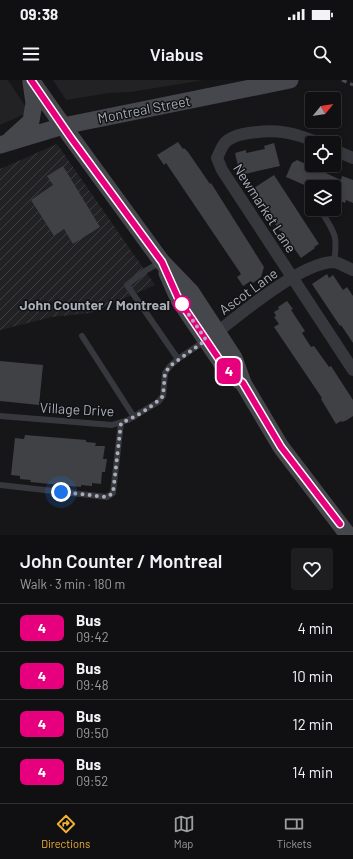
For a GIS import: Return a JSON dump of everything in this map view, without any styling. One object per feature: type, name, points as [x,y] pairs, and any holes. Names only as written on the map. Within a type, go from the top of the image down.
[{"type":"main road","points":[[31,80],[162,262],[191,292],[212,336],[225,368],[243,383],[281,447],[344,530]]},
{"type":"main road","points":[[4,143],[31,120],[34,102],[31,80]]},
{"type":"main road","name":"Montreal Street","points":[[4,143],[63,126],[290,80]]},
{"type":"street","name":"Newmarket Lane","points":[[305,137],[280,131],[256,132],[241,135],[228,140],[221,148],[217,158],[222,170],[353,370]]},
{"type":"street","points":[[341,153],[353,158]]},
{"type":"street","name":"Ascot Lane","points":[[212,336],[259,300],[292,278],[317,265],[334,262]]},
{"type":"street","points":[[334,262],[353,270]]},
{"type":"lane","points":[[324,216],[333,229],[337,244],[334,262]]},
{"type":"lane","points":[[162,262],[145,271],[127,285],[178,359]]},
{"type":"lane","points":[[82,336],[134,417]]},
{"type":"lane","name":"Village Drive","points":[[0,416],[102,425],[121,423],[158,402],[163,396],[165,373],[170,366],[212,336]]},
{"type":"lane","points":[[0,485],[107,497],[113,493],[121,423]]},
{"type":"shaded area","points":[[0,80],[8,80],[29,112],[0,125]]},
{"type":"shaded area","points":[[53,80],[204,80],[131,92],[109,93],[66,100]]},
{"type":"shaded area","points":[[57,144],[155,285],[91,313],[52,317],[0,330],[0,169]]},
{"type":"building","points":[[178,142],[183,149],[184,148],[188,152],[210,184],[211,183],[264,267],[261,277],[253,283],[251,281],[243,286],[237,277],[241,274],[166,163],[164,165],[157,155]]},
{"type":"building","points":[[274,143],[280,166],[240,175],[235,153],[246,150],[246,153],[265,149],[264,146]]},
{"type":"building","points":[[297,160],[305,164],[305,172],[323,172],[341,180],[305,180],[305,185],[286,177],[292,163]]},
{"type":"building","points":[[63,166],[100,227],[73,244],[64,229],[54,236],[31,200],[53,185],[47,176]]},
{"type":"building","points":[[274,175],[319,244],[301,258],[273,221],[274,220],[263,203],[262,204],[259,199],[255,202],[251,195],[251,190]]},
{"type":"building","points":[[342,176],[353,180],[353,203],[346,200],[345,203],[341,201]]},
{"type":"building","points":[[327,274],[329,278],[333,275],[343,290],[347,287],[353,296],[353,343],[312,284]]},
{"type":"building","points":[[287,301],[293,309],[291,310],[305,331],[302,333],[311,347],[314,346],[329,367],[331,366],[353,400],[353,416],[347,420],[336,424],[321,399],[322,398],[274,327],[279,324],[274,317],[276,316],[274,312],[279,309],[278,307]]},
{"type":"building","points":[[0,361],[43,365],[39,405],[0,401]]},
{"type":"building","points":[[25,435],[86,440],[86,442],[96,443],[95,446],[105,446],[103,459],[107,459],[105,472],[102,472],[101,484],[92,483],[92,486],[81,485],[81,487],[30,482],[31,480],[20,479],[20,476],[11,475],[15,438],[24,439]]},
{"type":"railway","points":[[342,80],[353,85]]},
{"type":"bus line","name":"4","points":[[31,80],[71,138],[162,262],[179,300],[225,368],[243,383],[281,447],[340,524]]},
{"type":"place","name":"John Counter / Montreal","points":[[182,304]]},
{"type":"route","points":[[61,492],[107,497],[113,493],[121,423],[158,402],[163,396],[163,380],[165,373],[170,366],[206,340],[179,300],[182,304]]}]
